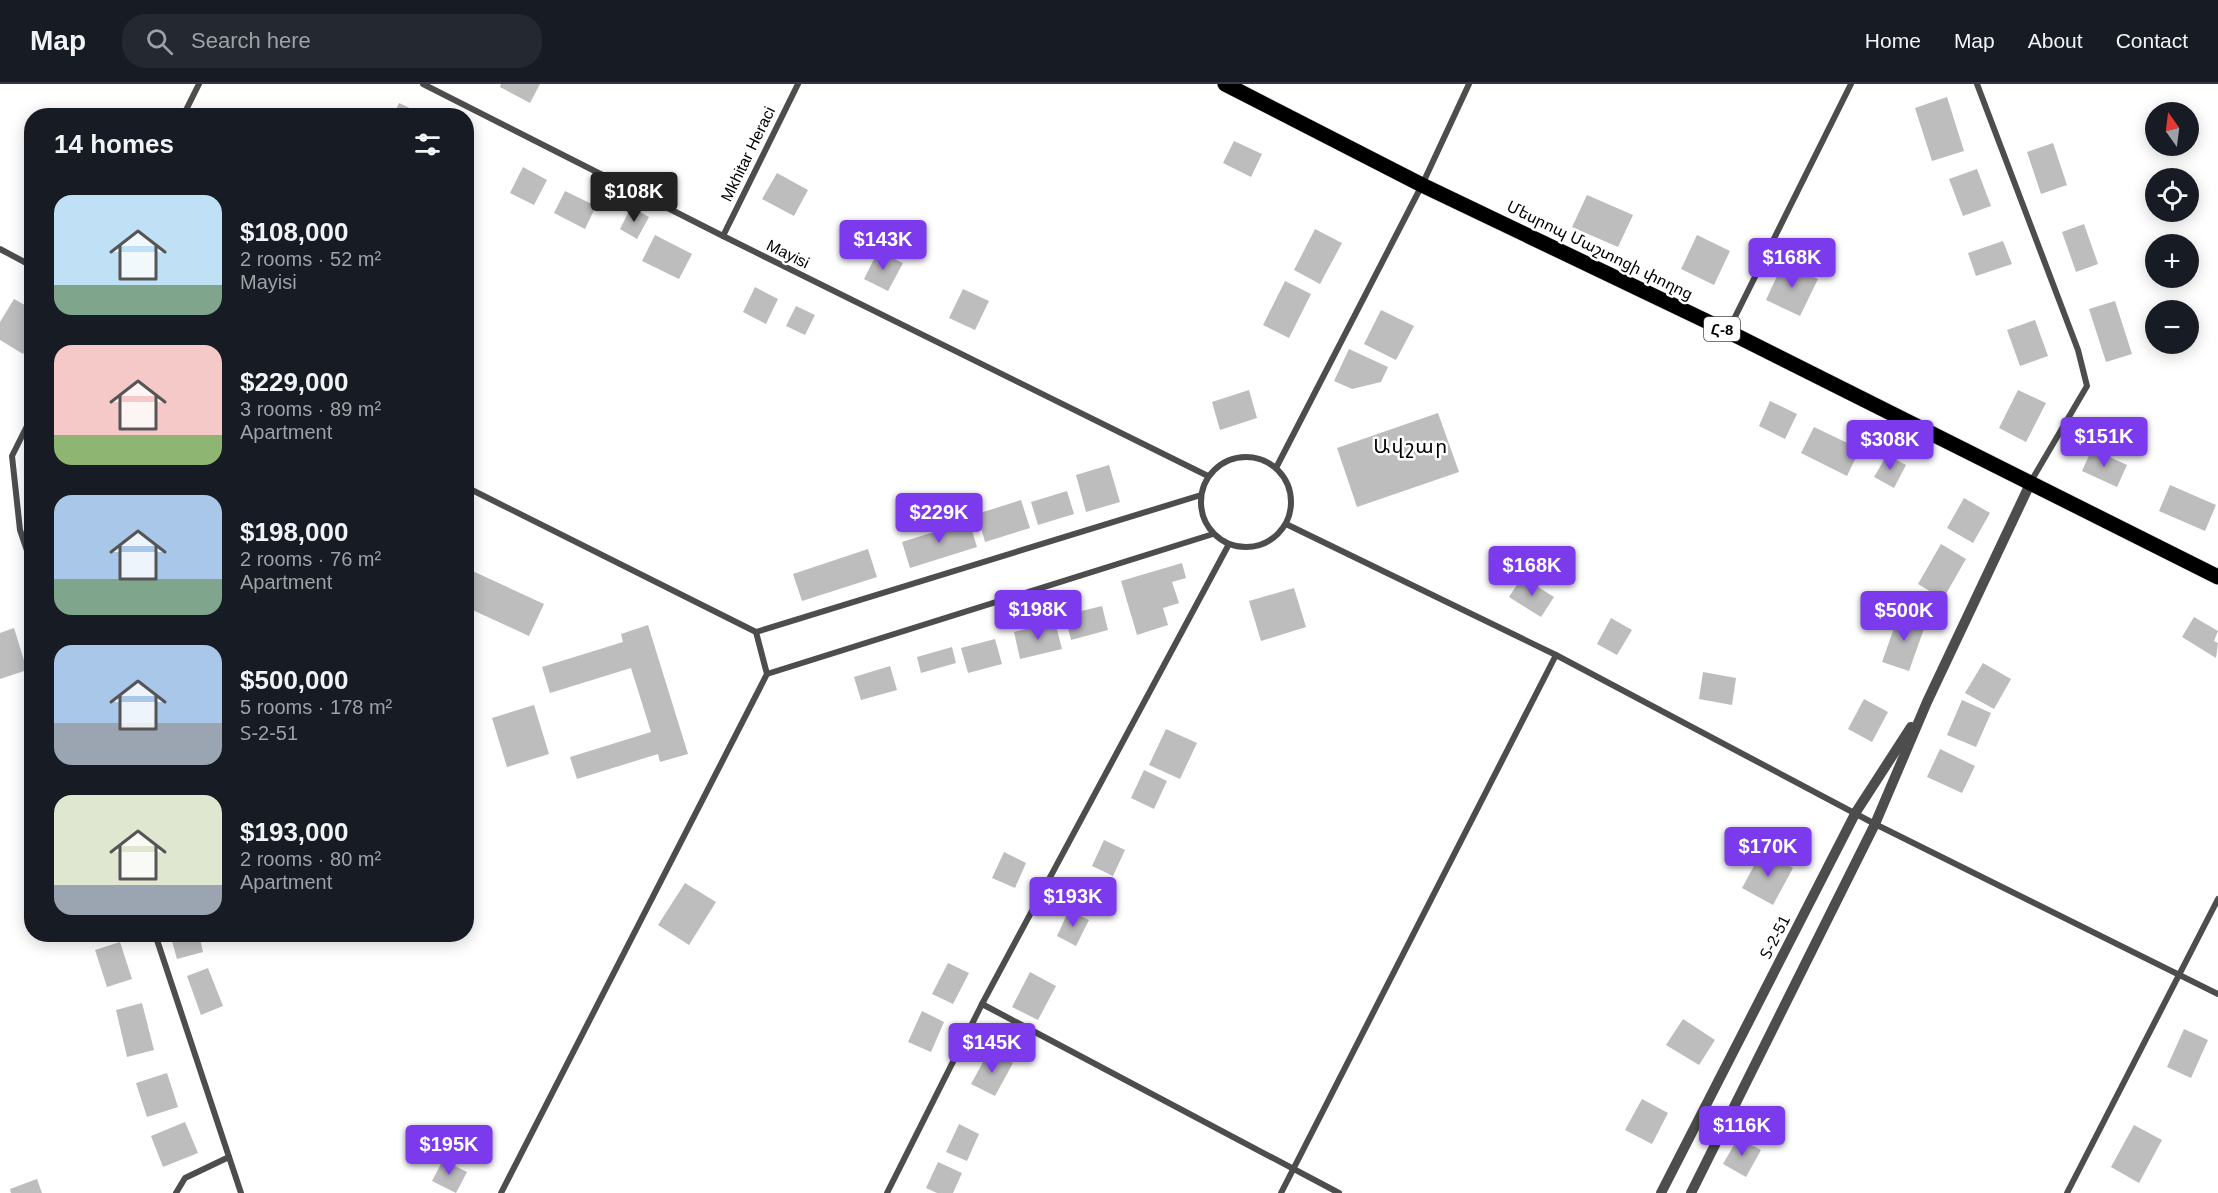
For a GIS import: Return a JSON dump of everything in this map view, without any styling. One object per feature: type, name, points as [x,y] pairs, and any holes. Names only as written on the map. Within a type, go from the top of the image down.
[{"type":"main road","name":"Մեսրոպ Մաշտոցի փողոց","points":[[1226,84],[1422,185],[1727,331],[2218,577]]},
{"type":"street","points":[[187,108],[199,84]]},
{"type":"street","name":"Mayisi","points":[[423,84],[470,108]]},
{"type":"street","name":"Mkhitar Heraci","points":[[723,237],[798,84]]},
{"type":"street","points":[[1276,468],[1422,185],[1469,84]]},
{"type":"street","points":[[1727,331],[1851,84]]},
{"type":"street","points":[[1977,84],[2078,350],[2087,386],[2030,484]]},
{"type":"street","name":"Mayisi","points":[[474,110],[723,237],[1208,476]]},
{"type":"street","points":[[0,249],[24,262]]},
{"type":"street","points":[[24,432],[12,456],[20,530],[24,542]]},
{"type":"street","points":[[1240,458],[1263,460],[1276,468],[1286,480],[1291,494],[1291,509],[1286,524],[1278,534],[1255,547],[1229,544],[1214,534],[1205,523],[1201,509],[1201,495],[1208,476],[1219,465],[1240,458]]},
{"type":"street","name":"Տ-2-51","points":[[1691,1193],[1875,824],[1927,702],[2030,484]]},
{"type":"street","points":[[474,491],[756,632],[1201,495]]},
{"type":"street","points":[[1286,524],[1556,655],[1875,824],[2218,994]]},
{"type":"street","points":[[767,674],[1214,534]]},
{"type":"street","points":[[887,1193],[982,1004],[1229,544]]},
{"type":"street","points":[[501,1193],[767,674],[756,632]]},
{"type":"street","points":[[1281,1193],[1556,655]]},
{"type":"street","name":"Տ-2-51","points":[[1661,1193],[1856,812],[1927,702]]},
{"type":"street","points":[[2067,1193],[2218,899]]},
{"type":"street","points":[[158,942],[241,1193]]},
{"type":"street","points":[[982,1004],[1339,1193]]},
{"type":"street","points":[[176,1193],[185,1178],[229,1157]]},
{"type":"building","points":[[501,84],[540,84],[530,103],[500,87]]},
{"type":"building","points":[[1947,97],[1964,151],[1932,161],[1915,108]]},
{"type":"building","points":[[399,103],[410,108],[397,108]]},
{"type":"building","points":[[1234,141],[1262,154],[1251,177],[1223,163]]},
{"type":"building","points":[[2053,143],[2067,185],[2041,194],[2027,152]]},
{"type":"building","points":[[523,167],[547,180],[534,205],[510,193]]},
{"type":"building","points":[[1977,169],[1991,206],[1963,216],[1949,179]]},
{"type":"building","points":[[777,173],[808,190],[794,216],[762,199]]},
{"type":"building","points":[[565,191],[596,206],[585,229],[554,213]]},
{"type":"building","points":[[1587,195],[1633,215],[1618,247],[1572,227]]},
{"type":"building","points":[[631,207],[649,217],[637,239],[620,229]]},
{"type":"building","points":[[2084,224],[2098,264],[2076,272],[2062,232]]},
{"type":"building","points":[[1315,229],[1342,243],[1320,284],[1294,270]]},
{"type":"building","points":[[655,235],[692,254],[679,279],[642,261]]},
{"type":"building","points":[[1697,235],[1730,251],[1714,285],[1681,269]]},
{"type":"building","points":[[2003,241],[2012,264],[1976,276],[1968,253]]},
{"type":"building","points":[[878,251],[903,263],[888,291],[864,279]]},
{"type":"building","points":[[1783,263],[1818,279],[1800,316],[1766,300]]},
{"type":"building","points":[[1285,281],[1311,294],[1289,338],[1263,325]]},
{"type":"building","points":[[755,287],[778,299],[766,324],[743,312]]},
{"type":"building","points":[[963,289],[989,301],[975,330],[949,318]]},
{"type":"building","points":[[14,299],[24,305],[23,354],[0,340],[0,322]]},
{"type":"building","points":[[2115,301],[2132,354],[2106,362],[2089,309]]},
{"type":"building","points":[[796,306],[815,315],[805,335],[786,326]]},
{"type":"building","points":[[1381,310],[1414,326],[1396,360],[1364,344]]},
{"type":"building","points":[[2035,320],[2048,356],[2020,366],[2007,330]]},
{"type":"building","points":[[1349,349],[1388,367],[1381,382],[1352,389],[1334,381]]},
{"type":"building","points":[[1249,390],[1257,418],[1220,430],[1212,402]]},
{"type":"building","points":[[2018,390],[2046,403],[2026,442],[1999,428]]},
{"type":"building","points":[[1770,401],[1797,414],[1785,439],[1759,426]]},
{"type":"building","points":[[1438,413],[1459,472],[1357,507],[1337,448]]},
{"type":"building","points":[[1814,427],[1860,449],[1847,476],[1801,453]]},
{"type":"building","points":[[2092,449],[2127,465],[2117,487],[2082,471]]},
{"type":"building","points":[[1887,455],[1906,465],[1894,488],[1874,477]]},
{"type":"building","points":[[1109,465],[1120,502],[1086,512],[1076,475]]},
{"type":"building","points":[[2170,485],[2216,505],[2205,531],[2159,511]]},
{"type":"building","points":[[1067,491],[1074,514],[1038,525],[1031,502]]},
{"type":"building","points":[[1964,498],[1990,513],[1973,543],[1947,528]]},
{"type":"building","points":[[1021,500],[1030,528],[985,542],[977,514]]},
{"type":"building","points":[[969,521],[977,547],[910,568],[902,542]]},
{"type":"building","points":[[1941,544],[1966,559],[1943,599],[1918,584]]},
{"type":"building","points":[[868,549],[877,577],[802,601],[793,574]]},
{"type":"building","points":[[1182,563],[1186,578],[1172,582],[1179,603],[1163,608],[1168,625],[1137,635],[1121,581]]},
{"type":"building","points":[[474,572],[544,604],[529,636],[474,611]]},
{"type":"building","points":[[1522,577],[1554,597],[1541,617],[1509,597]]},
{"type":"building","points":[[1294,588],[1306,627],[1261,641],[1249,601]]},
{"type":"building","points":[[1102,606],[1108,630],[1071,640],[1065,615]]},
{"type":"building","points":[[1899,614],[1926,623],[1909,671],[1882,662]]},
{"type":"building","points":[[2194,617],[2218,631],[2214,641],[2218,643],[2216,658],[2182,637]]},
{"type":"building","points":[[1611,618],[1632,630],[1617,655],[1597,644]]},
{"type":"building","points":[[1055,622],[1062,649],[1020,659],[1014,632]]},
{"type":"building","points":[[648,625],[688,754],[660,762],[658,754],[577,779],[570,757],[651,732],[631,668],[550,693],[542,667],[623,642],[621,634]]},
{"type":"building","points":[[14,628],[24,660],[24,671],[0,679],[0,633]]},
{"type":"building","points":[[995,639],[1002,664],[968,673],[961,648]]},
{"type":"building","points":[[952,647],[956,663],[921,673],[917,657]]},
{"type":"building","points":[[1983,663],[2011,679],[1994,709],[1965,693]]},
{"type":"building","points":[[890,666],[897,690],[861,700],[854,677]]},
{"type":"building","points":[[1703,672],[1736,678],[1732,705],[1699,699]]},
{"type":"building","points":[[1864,699],[1888,712],[1872,742],[1848,729]]},
{"type":"building","points":[[1962,700],[1991,713],[1976,747],[1947,735]]},
{"type":"building","points":[[534,705],[549,754],[507,767],[492,718]]},
{"type":"building","points":[[1166,729],[1197,743],[1180,779],[1149,765]]},
{"type":"building","points":[[1940,749],[1975,766],[1962,793],[1927,777]]},
{"type":"building","points":[[1144,770],[1167,781],[1154,809],[1131,798]]},
{"type":"building","points":[[1104,840],[1125,850],[1113,876],[1092,866]]},
{"type":"building","points":[[1762,851],[1793,868],[1773,905],[1742,888]]},
{"type":"building","points":[[1004,852],[1026,863],[1015,888],[992,878]]},
{"type":"building","points":[[685,883],[716,902],[689,945],[658,925]]},
{"type":"building","points":[[1069,910],[1089,920],[1076,946],[1057,936]]},
{"type":"building","points":[[120,942],[132,979],[107,987],[95,950]]},
{"type":"building","points":[[172,942],[201,942],[203,952],[177,959]]},
{"type":"building","points":[[948,963],[969,973],[953,1004],[932,994]]},
{"type":"building","points":[[208,968],[223,1006],[201,1015],[187,976]]},
{"type":"building","points":[[1030,972],[1056,986],[1038,1020],[1012,1007]]},
{"type":"building","points":[[142,1003],[154,1050],[127,1057],[116,1010]]},
{"type":"building","points":[[922,1011],[944,1022],[931,1052],[908,1042]]},
{"type":"building","points":[[1683,1019],[1715,1040],[1699,1065],[1666,1045]]},
{"type":"building","points":[[2184,1029],[2208,1040],[2191,1078],[2167,1067]]},
{"type":"building","points":[[989,1051],[1013,1063],[995,1096],[971,1084]]},
{"type":"building","points":[[167,1073],[178,1107],[147,1117],[136,1083]]},
{"type":"building","points":[[1642,1099],[1668,1113],[1652,1144],[1625,1130]]},
{"type":"building","points":[[185,1122],[198,1153],[163,1167],[151,1136]]},
{"type":"building","points":[[959,1124],[979,1134],[967,1161],[946,1152]]},
{"type":"building","points":[[2134,1125],[2162,1140],[2139,1183],[2111,1167]]},
{"type":"building","points":[[1738,1138],[1761,1150],[1746,1177],[1723,1164]]},
{"type":"building","points":[[443,1160],[467,1172],[456,1193],[432,1181]]},
{"type":"building","points":[[938,1162],[962,1173],[953,1193],[937,1193],[926,1188]]},
{"type":"building","points":[[37,1179],[42,1193],[11,1193],[10,1189]]},
{"type":"district","name":"Ավշար","points":[[1411,446]]}]
